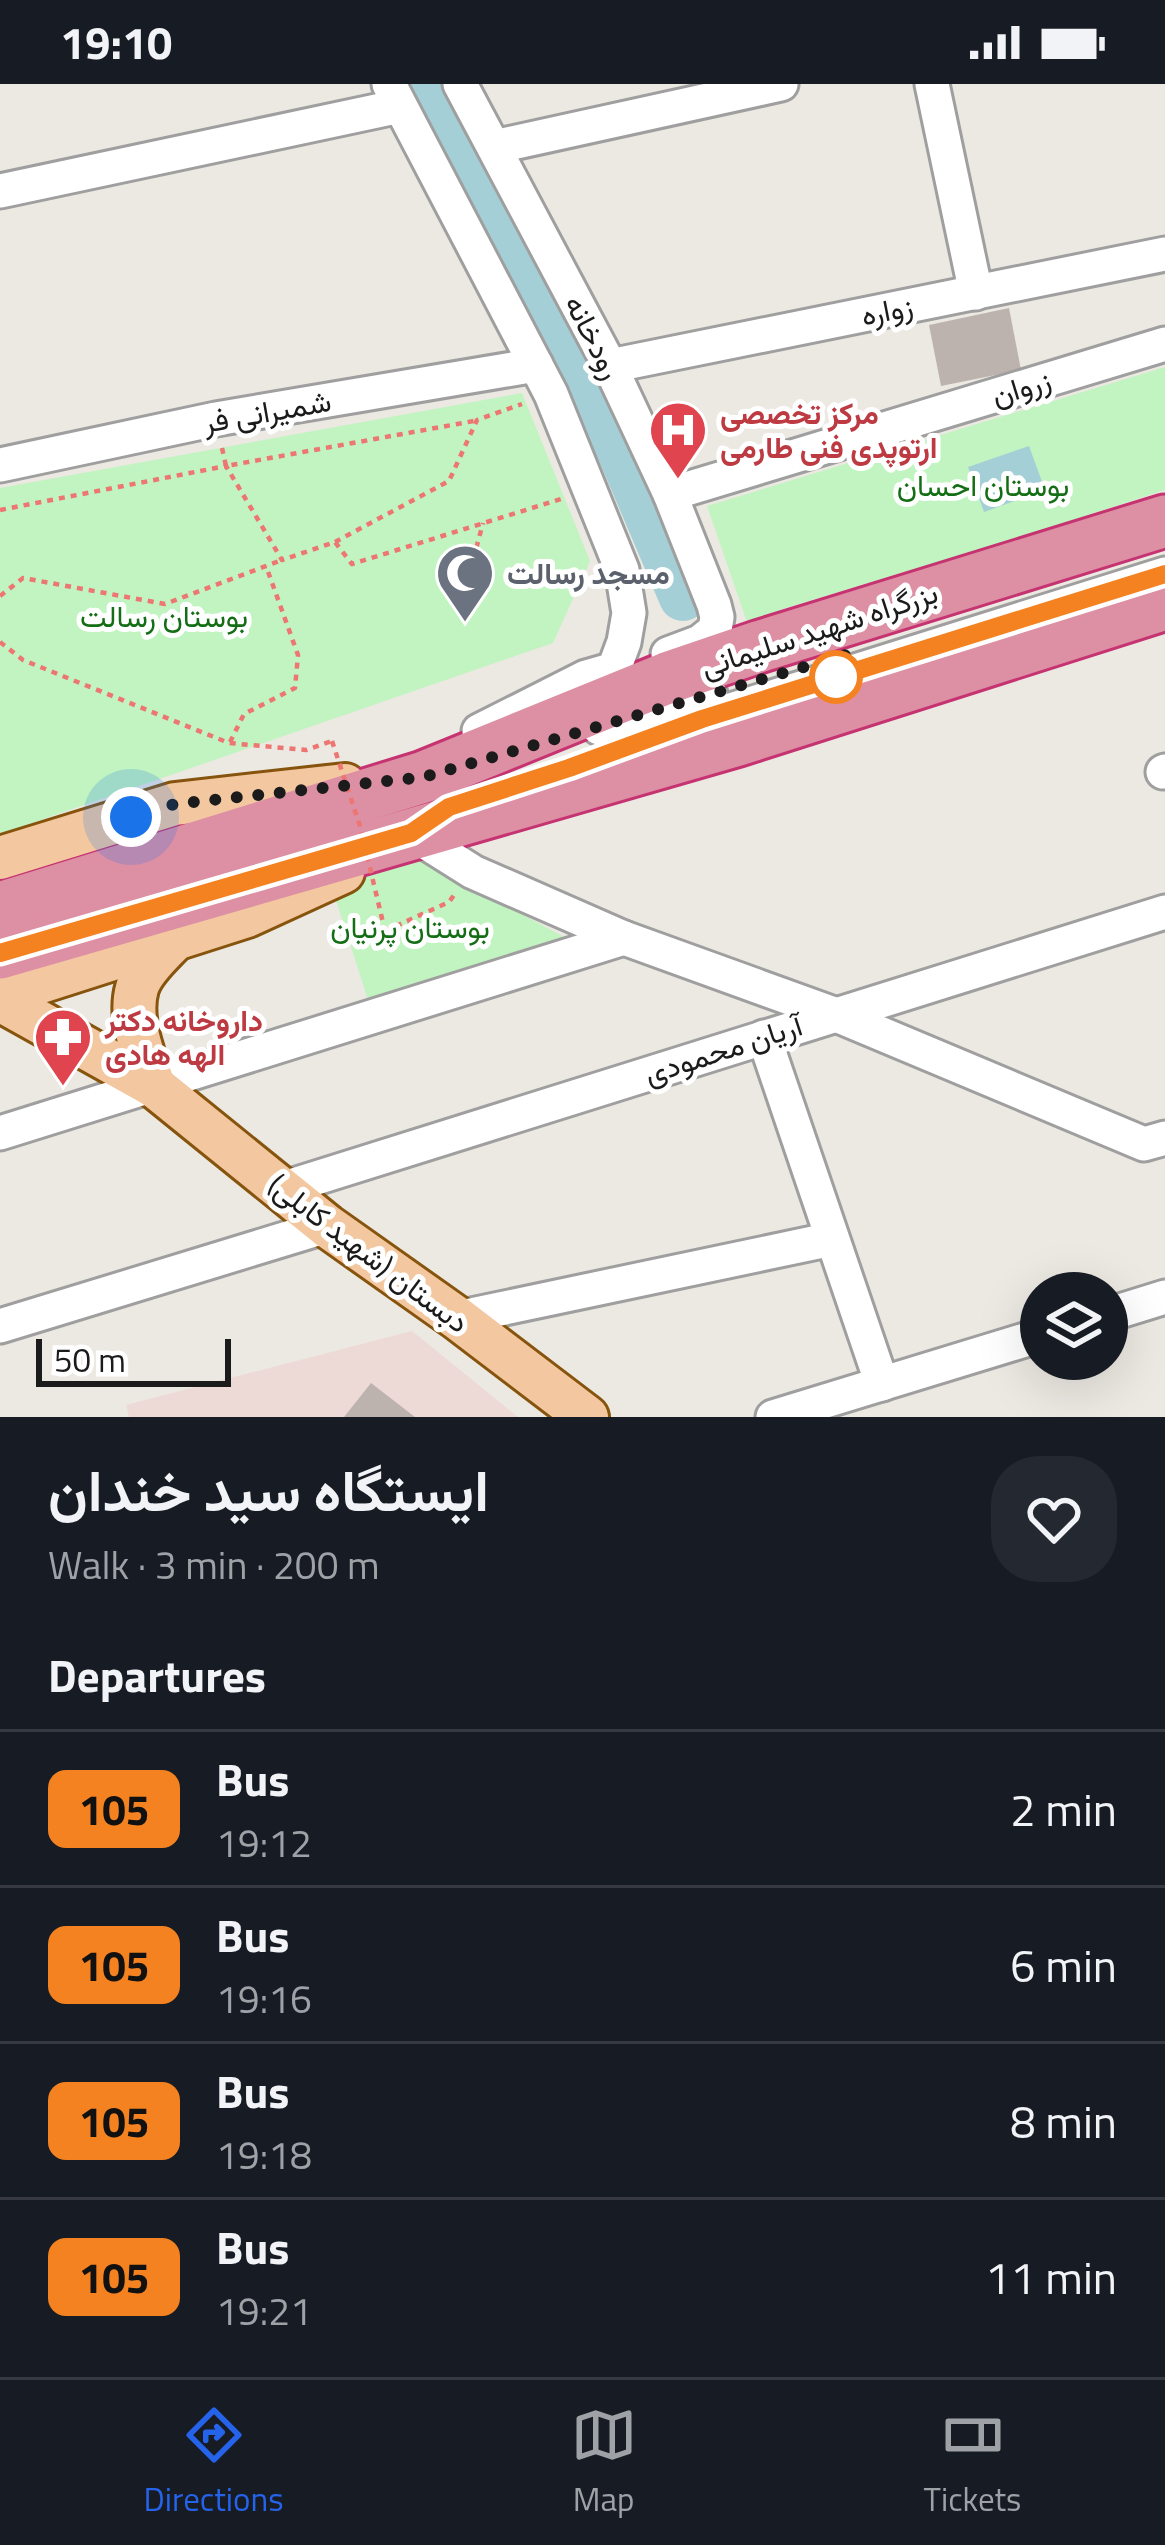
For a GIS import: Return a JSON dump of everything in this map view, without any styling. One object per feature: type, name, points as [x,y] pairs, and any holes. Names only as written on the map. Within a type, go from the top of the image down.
[{"type":"highway","name":"بزرگراه شهید سلیمانی","points":[[0,908],[424,777],[667,678],[1165,521]]},
{"type":"highway","points":[[0,953],[738,740],[1165,604]]},
{"type":"main road","points":[[0,858],[175,804],[424,777]]},
{"type":"main road","points":[[0,998],[248,916],[388,851],[411,833]]},
{"type":"main road","points":[[154,1086],[140,1045],[137,988],[174,940]]},
{"type":"main road","name":"دبستان (شهید کابلی)","points":[[0,998],[154,1086],[327,1226],[587,1417]]},
{"type":"street","name":"رودخانه","points":[[424,777],[477,732],[586,677],[700,642],[715,631],[717,617],[670,494],[610,366],[460,84]]},
{"type":"street","points":[[473,84],[490,141],[781,84]]},
{"type":"street","points":[[932,84],[976,293]]},
{"type":"street","points":[[0,191],[394,95],[543,380],[622,570],[629,613],[614,669]]},
{"type":"street","name":"زواره","points":[[610,366],[1165,254]]},
{"type":"street","name":"زروان","points":[[670,494],[1165,344]]},
{"type":"street","name":"شمیرانی فر","points":[[0,466],[216,419],[543,380]]},
{"type":"street","points":[[424,777],[938,628],[1165,556]]},
{"type":"street","points":[[1154,1141],[834,1014],[624,938],[472,872],[411,833],[449,807],[702,719],[1165,574]]},
{"type":"street","name":"آریان محمودی","points":[[281,1189],[1165,912]]},
{"type":"street","points":[[0,1133],[624,938]]},
{"type":"street","points":[[764,1036],[882,1384]]},
{"type":"street","points":[[0,1326],[327,1226]]},
{"type":"street","points":[[457,1318],[832,1239]]},
{"type":"street","points":[[1128,1308],[1165,1297]]},
{"type":"street","points":[[773,1417],[1020,1341]]},
{"type":"path","points":[[0,510],[477,420],[543,380]]},
{"type":"path","points":[[216,419],[226,466],[282,560]]},
{"type":"path","points":[[0,596],[23,578],[165,604],[335,542],[449,481],[477,420]]},
{"type":"path","points":[[335,542],[352,563],[590,490]]},
{"type":"path","points":[[464,594],[483,523]]},
{"type":"path","points":[[230,743],[244,714],[295,688],[298,655],[266,566]]},
{"type":"path","points":[[0,642],[22,660],[230,743],[306,750],[332,742],[360,826],[385,931],[449,902]]},
{"type":"shaded area","points":[[412,1331],[518,1417],[129,1417],[126,1405]]},
{"type":"green space","name":"بوستان احسان","points":[[1165,367],[1165,490],[779,610],[773,617],[748,625],[707,506]]},
{"type":"green space","name":"بوستان رسالت","points":[[522,393],[590,561],[553,643],[0,834],[0,488]]},
{"type":"green space","name":"بوستان پرنیان","points":[[416,858],[564,937],[370,1006],[332,888]]},
{"type":"water","points":[[1029,446],[1045,490],[984,512],[968,467]]},
{"type":"building","points":[[1009,308],[1021,370],[941,386],[929,325]]},
{"type":"building","points":[[371,1383],[415,1417],[344,1417]]},
{"type":"waterway","points":[[414,84],[522,275],[582,400],[620,449],[683,597]]},
{"type":"bus line","name":"105","points":[[0,953],[411,833],[449,807],[702,719],[1165,574]]},
{"type":"place","name":"مرکز تخصصی ارتوپدی فنی طارمی","points":[[678,481]]},
{"type":"place","name":"مسجد رسالت","points":[[465,624]]},
{"type":"place","name":"داروخانه دکتر الهه هادی","points":[[63,1088]]},
{"type":"route","points":[[131,817],[175,804],[424,777],[849,654],[836,677]]}]
